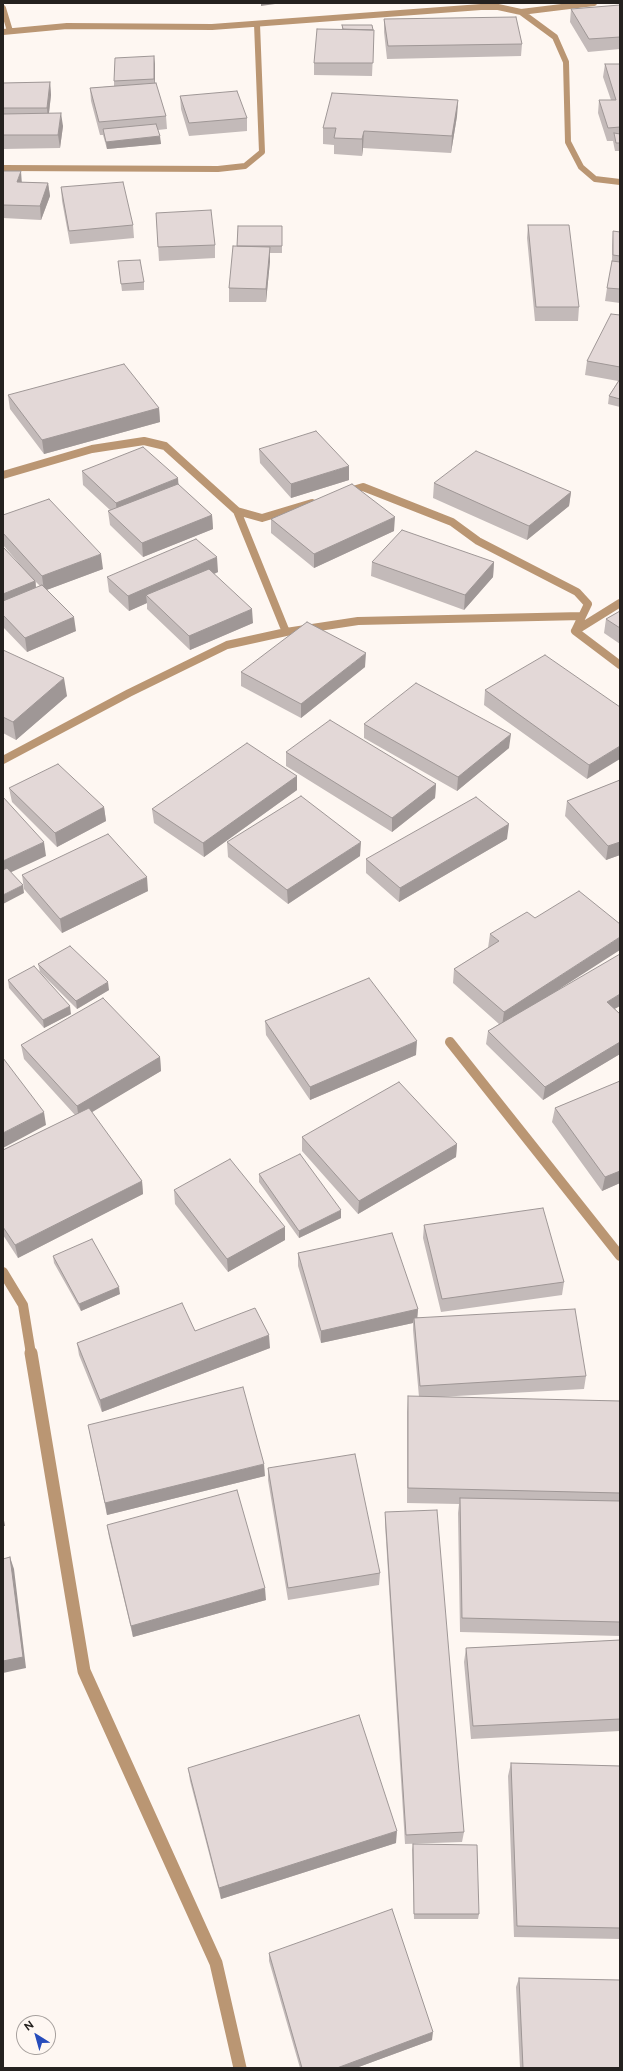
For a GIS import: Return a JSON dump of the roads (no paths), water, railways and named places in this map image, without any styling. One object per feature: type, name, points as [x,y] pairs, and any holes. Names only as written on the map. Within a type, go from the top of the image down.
[{"type":"street","points":[[3,32],[67,26],[212,27],[481,7],[498,7],[521,12],[594,3]]},
{"type":"street","points":[[3,8],[10,31]]},
{"type":"street","points":[[521,12],[555,38],[566,62],[568,142],[581,167],[595,179],[620,182]]},
{"type":"street","points":[[3,168],[218,169],[246,166],[262,152],[257,24]]},
{"type":"street","points":[[3,475],[92,448],[144,441],[165,446],[178,456],[237,511],[286,632]]},
{"type":"street","points":[[335,496],[363,487],[452,522],[478,541],[577,592],[588,604],[575,631]]},
{"type":"street","points":[[237,511],[262,518],[322,500]]},
{"type":"street","points":[[575,631],[620,603]]},
{"type":"street","points":[[3,760],[129,693],[227,645],[286,632],[358,621],[582,616]]},
{"type":"street","points":[[575,631],[620,665]]},
{"type":"street","points":[[450,1042],[620,1256]]},
{"type":"street","points":[[3,1272],[23,1305],[84,1671],[216,1963],[240,2068]]}]
